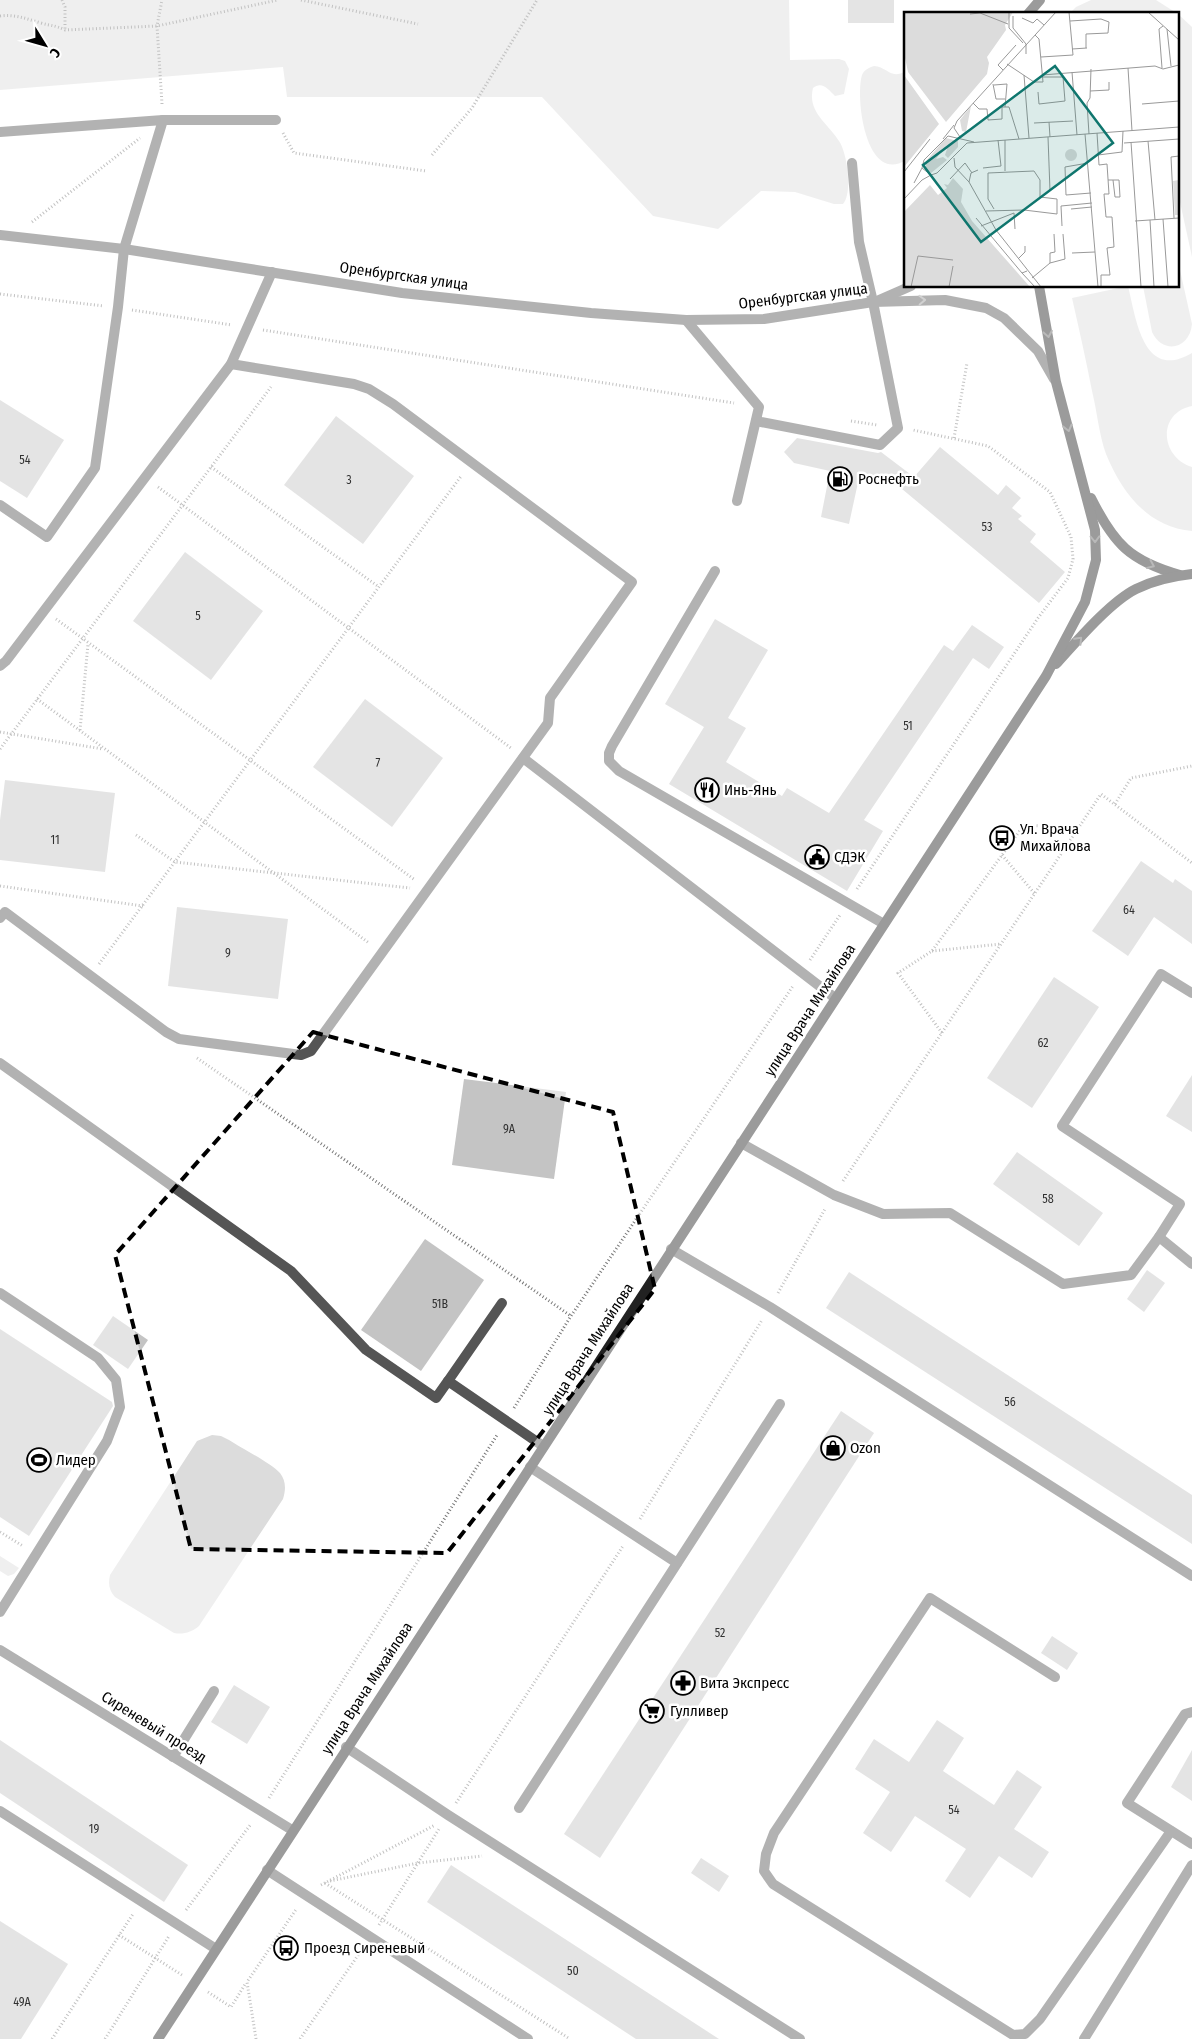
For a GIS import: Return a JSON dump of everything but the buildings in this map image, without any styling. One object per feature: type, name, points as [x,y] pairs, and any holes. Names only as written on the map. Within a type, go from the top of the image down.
[{"type":"main road","points":[[1030,12],[1039,0]]},
{"type":"main road","points":[[1039,288],[1056,382]]},
{"type":"main road","name":"Оренбургская улица","points":[[1046,676],[1085,602],[1096,560],[1095,530],[1056,382]]},
{"type":"main road","points":[[1080,475],[1100,517],[1116,541],[1136,558],[1156,568],[1180,575]]},
{"type":"main road","points":[[1046,676],[1107,611],[1135,590],[1180,575],[1192,574]]},
{"type":"main road","name":"улица Врача Михайлова","points":[[158,2039],[346,1747],[1046,676]]},
{"type":"street","points":[[0,504],[47,537],[95,468],[118,307],[124,249],[163,120]]},
{"type":"street","points":[[0,132],[163,120],[276,120]]},
{"type":"street","points":[[756,421],[880,445],[898,428],[859,242],[852,163]]},
{"type":"street","name":"Оренбургская улица","points":[[0,235],[124,249],[427,296],[591,313],[686,320],[764,319],[873,302],[945,300],[986,308],[1004,318],[1038,351],[1056,382]]},
{"type":"street","points":[[0,666],[45,610],[231,364],[272,272]]},
{"type":"street","points":[[873,302],[906,288]]},
{"type":"street","points":[[686,320],[759,407],[737,501]]},
{"type":"street","points":[[0,918],[5,912],[166,1032],[179,1039],[301,1055],[311,1051],[548,723],[550,698],[632,582],[369,389],[354,384],[231,364]]},
{"type":"street","points":[[715,571],[612,746],[609,753],[609,762],[619,772],[884,924]]},
{"type":"street","points":[[523,758],[835,998]]},
{"type":"street","points":[[740,1143],[834,1195],[883,1214],[950,1213],[1063,1284],[1131,1275],[1180,1204],[1062,1126],[1162,974],[1192,994]]},
{"type":"street","points":[[0,1063],[291,1271],[366,1350],[436,1398],[502,1303]]},
{"type":"street","points":[[1159,1237],[1192,1264]]},
{"type":"street","points":[[671,1250],[770,1306],[1192,1576]]},
{"type":"street","points":[[0,1293],[98,1358],[116,1380],[120,1407],[108,1441],[0,1612]]},
{"type":"street","points":[[448,1381],[543,1446]]},
{"type":"street","points":[[519,1808],[780,1404]]},
{"type":"street","points":[[530,1467],[678,1563]]},
{"type":"street","points":[[1054,1677],[930,1598],[774,1833],[766,1854],[764,1871],[773,1884],[1013,2035],[1025,2034],[1040,2019],[1171,1830]]},
{"type":"street","name":"Сиреневый проезд","points":[[0,1650],[292,1830]]},
{"type":"street","points":[[173,1756],[214,1691]]},
{"type":"street","points":[[1192,1712],[1185,1714],[1127,1803],[1192,1844]]},
{"type":"street","points":[[346,1747],[448,1815],[800,2039]]},
{"type":"street","points":[[0,1811],[216,1948]]},
{"type":"street","points":[[1084,2039],[1192,1865]]},
{"type":"street","points":[[267,1870],[528,2039]]},
{"type":"path","points":[[62,0],[65,30]]},
{"type":"path","points":[[14,236],[163,120],[157,26],[162,0]]},
{"type":"path","points":[[0,16],[29,18],[42,23],[54,24],[65,30],[157,26],[278,0]]},
{"type":"path","points":[[301,0],[418,24]]},
{"type":"path","points":[[432,155],[472,108],[537,0]]},
{"type":"path","points":[[276,120],[294,153],[426,171]]},
{"type":"path","points":[[0,294],[118,307],[759,407]]},
{"type":"path","points":[[954,438],[967,363]]},
{"type":"path","points":[[0,749],[282,372]]},
{"type":"path","points":[[243,1836],[571,1316],[1033,626],[1068,578],[1073,558],[1071,537],[1050,492],[988,446],[954,438],[843,419]]},
{"type":"path","points":[[91,976],[472,463]]},
{"type":"path","points":[[211,467],[379,587]]},
{"type":"path","points":[[145,478],[523,758]]},
{"type":"path","points":[[45,610],[88,644],[251,760],[428,890]]},
{"type":"path","points":[[80,730],[88,644]]},
{"type":"path","points":[[37,699],[382,952]]},
{"type":"path","points":[[0,732],[105,749]]},
{"type":"path","points":[[1114,804],[1131,778],[1192,766]]},
{"type":"path","points":[[300,2039],[370,1938],[631,1533],[770,1306],[834,1195],[1101,794],[1192,863]]},
{"type":"path","points":[[942,1033],[898,973],[932,950],[1024,825],[1078,828]]},
{"type":"path","points":[[136,834],[175,862],[428,890]]},
{"type":"path","points":[[1002,855],[1034,894]]},
{"type":"path","points":[[0,886],[143,906]]},
{"type":"path","points":[[932,950],[1001,944]]},
{"type":"path","points":[[193,1055],[571,1316]]},
{"type":"path","points":[[0,1532],[35,1554]]},
{"type":"path","points":[[508,1853],[418,1863],[325,1882],[570,2039]]},
{"type":"path","points":[[52,2039],[141,1901]]},
{"type":"path","points":[[119,1935],[157,1957]]},
{"type":"path","points":[[231,2007],[247,1982]]},
{"type":"highlighted area","points":[[313,1032],[613,1112],[655,1289],[447,1553],[191,1549],[115,1255]]},
{"type":"shaded area","points":[[0,0],[789,0],[790,60],[839,59],[845,61],[849,69],[844,94],[835,96],[825,87],[819,85],[813,88],[812,96],[816,111],[842,146],[848,172],[848,191],[843,204],[834,204],[795,192],[761,191],[718,229],[653,216],[542,97],[287,97],[283,67],[0,90]]},
{"type":"shaded area","points":[[1091,0],[1156,0],[1175,12],[1071,12],[1076,7]]},
{"type":"shaded area","points":[[1180,16],[1192,27],[1192,257],[1180,202]]},
{"type":"shaded area","points":[[874,66],[883,68],[893,74],[904,72],[904,161],[892,164],[881,160],[866,136],[862,119],[860,86],[862,75],[866,69]]},
{"type":"shaded area","points":[[1180,270],[1192,324],[1190,332],[1181,344],[1169,346],[1163,344],[1152,332],[1143,288],[1180,288]]},
{"type":"shaded area","points":[[1119,288],[1128,288],[1139,329],[1152,353],[1162,359],[1176,360],[1192,353],[1192,406],[1181,410],[1173,417],[1168,426],[1167,435],[1169,445],[1174,454],[1181,462],[1192,467],[1192,531],[1162,523],[1138,506],[1112,468],[1102,439],[1072,298]]},
{"type":"shaded area","points":[[212,1435],[221,1436],[229,1440],[276,1469],[280,1473],[285,1485],[284,1495],[199,1626],[181,1634],[174,1633],[115,1597],[111,1592],[110,1575],[197,1441]]},
{"type":"shaded area","points":[[0,1556],[19,1568],[14,1574],[8,1576],[0,1571]]},
{"type":"place","name":"Роснефть","points":[[840,479]]},
{"type":"place","name":"Инь-Янь","points":[[707,790]]},
{"type":"place","name":"Ул. Врача Михайлова","points":[[1002,838]]},
{"type":"place","name":"СДЭК","points":[[817,857]]},
{"type":"place","name":"Ozon","points":[[833,1448]]},
{"type":"place","name":"Лидер","points":[[39,1460]]},
{"type":"place","name":"Вита Экспресс","points":[[683,1683]]},
{"type":"place","name":"Гулливер","points":[[652,1711]]},
{"type":"place","name":"Проезд Сиреневый","points":[[286,1948]]}]
